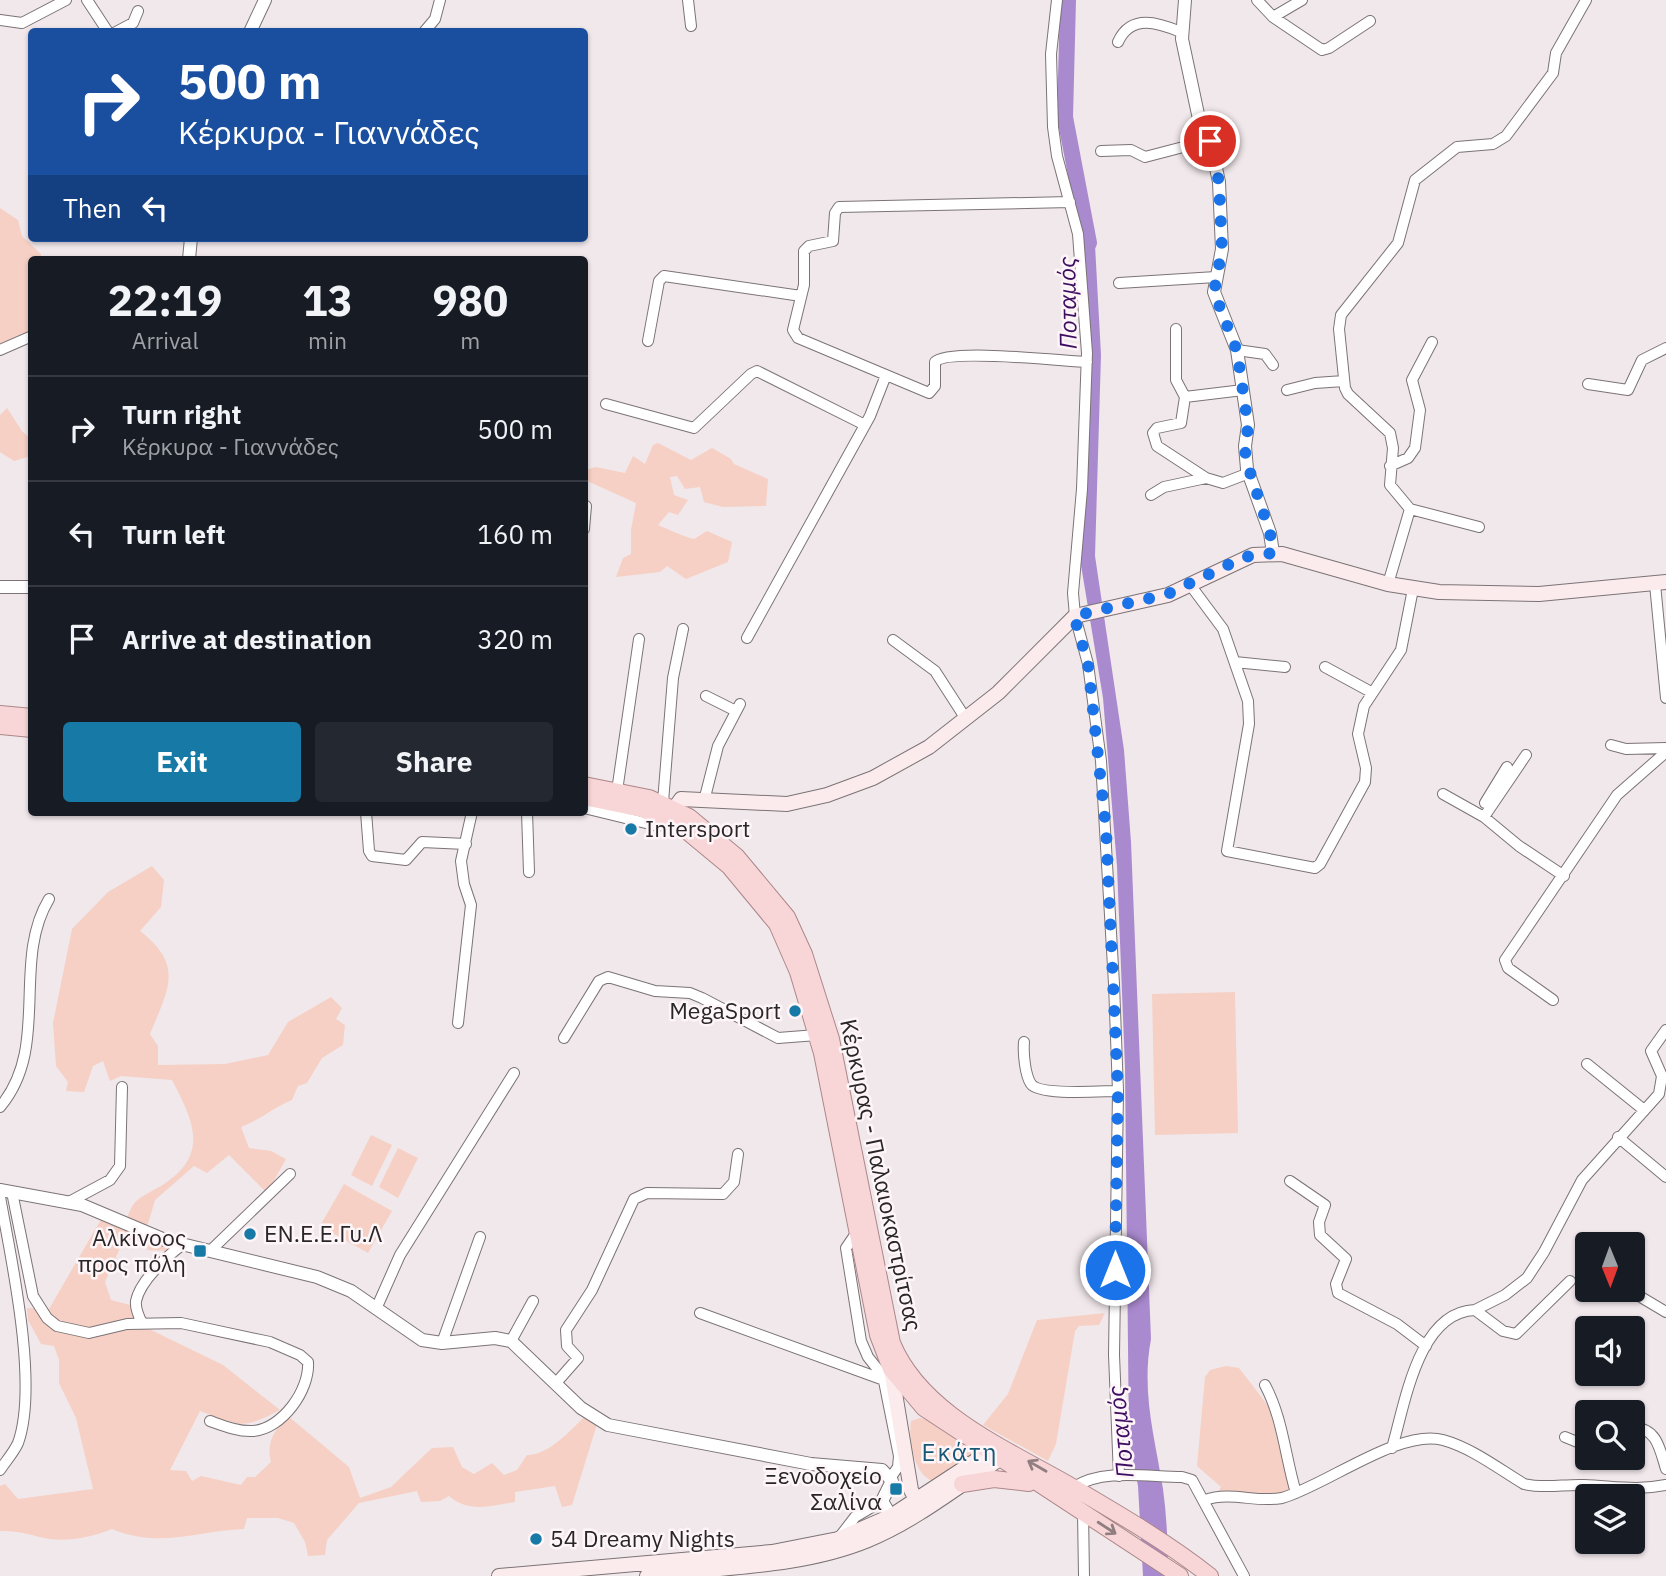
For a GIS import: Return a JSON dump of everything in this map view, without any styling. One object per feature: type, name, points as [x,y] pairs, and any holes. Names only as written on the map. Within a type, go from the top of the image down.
[{"type":"main road","points":[[672,812],[704,801],[787,804],[838,791],[917,755],[1012,681],[1080,614],[1168,594],[1191,586],[1244,557],[1273,553],[1413,589],[1539,594],[1660,583]]},
{"type":"main road","points":[[0,714],[28,717]]},
{"type":"main road","points":[[0,726],[28,729]]},
{"type":"main road","name":"Κέρκυρας - Παλαιοκαστρίτσας","points":[[588,787],[615,802]]},
{"type":"main road","name":"Κέρκυρας - Παλαιοκαστρίτσας","points":[[588,798],[672,812],[728,848],[756,876],[780,906],[799,942],[837,1062],[885,1317],[897,1354],[915,1383],[1039,1485],[1180,1576]]},
{"type":"main road","name":"Κέρκυρας - Παλαιοκαστρίτσας","points":[[672,812],[720,857],[770,913],[788,947],[817,1035],[887,1375],[933,1415],[1000,1452],[1074,1487],[1134,1522],[1210,1576]]},
{"type":"main road","points":[[887,1375],[909,1462],[911,1490],[919,1506]]},
{"type":"main road","points":[[901,1424],[910,1414],[918,1411],[933,1415]]},
{"type":"main road","points":[[932,1497],[962,1484],[1000,1452]]},
{"type":"main road","points":[[647,1576],[810,1557],[859,1544],[1000,1452]]},
{"type":"main road","points":[[909,1462],[932,1497]]},
{"type":"main road","points":[[962,1484],[1008,1479],[1039,1485]]},
{"type":"main road","points":[[499,1576],[560,1573],[772,1552],[838,1539],[894,1521]]},
{"type":"street","points":[[0,20],[22,23],[66,0]]},
{"type":"street","points":[[87,0],[105,28]]},
{"type":"street","points":[[252,28],[265,0]]},
{"type":"street","points":[[427,28],[435,19],[440,0]]},
{"type":"street","points":[[688,0],[691,26]]},
{"type":"street","points":[[1057,0],[1051,54],[1053,127],[1057,156],[1078,234],[1087,362],[1082,489],[1073,593],[1080,614],[1101,761],[1118,1091],[1114,1355],[1119,1476]]},
{"type":"street","points":[[1185,0],[1181,32],[1199,119],[1210,141],[1219,182],[1222,249],[1214,292],[1237,351],[1248,425],[1245,446],[1249,473],[1270,533],[1273,553]]},
{"type":"street","points":[[1257,0],[1272,17],[1325,50],[1370,21]]},
{"type":"street","points":[[1272,17],[1302,0]]},
{"type":"street","points":[[1479,527],[1410,509],[1391,489],[1393,439],[1390,433],[1348,394],[1339,329],[1341,315],[1398,243],[1415,180],[1457,147],[1493,144],[1507,136],[1553,73],[1556,53],[1586,0]]},
{"type":"street","points":[[124,28],[133,23],[138,11]]},
{"type":"street","points":[[1118,41],[1123,32],[1139,22],[1158,23],[1181,32]]},
{"type":"street","points":[[1101,150],[1133,150],[1145,158],[1210,141]]},
{"type":"street","points":[[1070,202],[839,207],[835,213],[833,241],[809,246],[804,251],[804,285],[793,327],[796,337],[929,393],[935,386],[934,362],[940,357],[972,355],[1087,362]]},
{"type":"street","points":[[648,341],[659,281],[664,275],[801,296]]},
{"type":"street","points":[[1119,283],[1216,277]]},
{"type":"street","points":[[1176,329],[1176,380],[1185,397],[1182,421],[1179,425],[1157,428],[1153,433],[1154,442],[1206,478],[1223,483],[1249,473]]},
{"type":"street","points":[[0,350],[28,338]]},
{"type":"street","points":[[1391,466],[1408,458],[1415,448],[1420,410],[1412,380],[1432,341]]},
{"type":"street","points":[[1588,384],[1628,390],[1642,360],[1666,348]]},
{"type":"street","points":[[1237,351],[1265,354],[1273,365]]},
{"type":"street","points":[[606,404],[694,428],[757,371],[865,425]]},
{"type":"street","points":[[747,638],[865,425],[886,375]]},
{"type":"street","points":[[1287,390],[1315,383],[1345,381]]},
{"type":"street","points":[[1185,397],[1243,390]]},
{"type":"street","points":[[1151,495],[1164,487],[1206,478]]},
{"type":"street","points":[[1388,584],[1410,509]]},
{"type":"street","points":[[1660,583],[1666,698]]},
{"type":"street","points":[[1191,586],[1220,622],[1250,715],[1227,850],[1312,868],[1319,866],[1365,782],[1366,768],[1358,734],[1364,705],[1401,650],[1413,589]]},
{"type":"street","points":[[0,587],[28,587]]},
{"type":"street","points":[[672,812],[673,678],[683,629]]},
{"type":"street","points":[[588,807],[615,802],[639,639]]},
{"type":"street","points":[[893,640],[934,671],[966,719]]},
{"type":"street","points":[[1235,662],[1285,667]]},
{"type":"street","points":[[1325,667],[1371,692]]},
{"type":"street","points":[[704,801],[718,747],[738,707],[706,696]]},
{"type":"street","points":[[1611,745],[1626,750],[1666,750]]},
{"type":"street","points":[[1553,1000],[1508,968],[1505,960],[1622,788],[1666,750]]},
{"type":"street","points":[[1481,816],[1526,755]]},
{"type":"street","points":[[1481,816],[1507,767]]},
{"type":"street","points":[[1443,793],[1481,816],[1564,876]]},
{"type":"street","points":[[366,816],[369,851],[372,856],[406,860],[425,841],[466,844]]},
{"type":"street","points":[[458,1023],[471,905],[461,867],[471,816]]},
{"type":"street","points":[[527,816],[529,872]]},
{"type":"street","points":[[0,1107],[11,1091],[24,1055],[32,1003],[31,944],[39,914],[49,899]]},
{"type":"street","points":[[564,1038],[599,981],[608,976],[655,991],[690,993],[778,1038],[817,1035]]},
{"type":"street","points":[[1392,1448],[1416,1365],[1440,1325],[1450,1317],[1475,1310],[1505,1295],[1527,1278],[1545,1252],[1582,1180],[1661,1089],[1662,1076],[1651,1051],[1666,1030]]},
{"type":"street","points":[[1024,1042],[1023,1053],[1030,1082],[1035,1087],[1048,1091],[1118,1091]]},
{"type":"street","points":[[1587,1064],[1644,1110]]},
{"type":"street","points":[[376,1309],[400,1255],[514,1073]]},
{"type":"street","points":[[69,1202],[110,1180],[120,1166],[122,1087]]},
{"type":"street","points":[[1618,1137],[1666,1177]]},
{"type":"street","points":[[556,1383],[578,1357],[567,1346],[566,1330],[592,1290],[634,1199],[647,1193],[723,1194],[734,1182],[738,1154]]},
{"type":"street","points":[[210,1251],[290,1174]]},
{"type":"street","points":[[1290,1181],[1325,1205],[1319,1222],[1320,1235],[1346,1259],[1336,1284],[1338,1293],[1397,1324],[1426,1346]]},
{"type":"street","points":[[4,1193],[69,1202],[95,1209],[182,1245],[317,1277],[351,1291],[422,1340],[442,1343],[495,1338],[511,1341],[581,1408],[608,1425],[811,1464],[882,1470],[891,1477]]},
{"type":"street","points":[[4,1193],[29,1283],[47,1318],[60,1328],[99,1332],[142,1323],[181,1323],[216,1333],[263,1340],[300,1355],[308,1362],[308,1370],[299,1394],[289,1410],[271,1426],[250,1431],[210,1421]]},
{"type":"street","points":[[0,1470],[18,1443],[24,1392],[24,1351],[4,1193]]},
{"type":"street","points":[[442,1343],[480,1237]]},
{"type":"street","points":[[142,1323],[136,1306],[138,1296],[159,1263],[182,1245]]},
{"type":"street","points":[[1475,1310],[1503,1331],[1516,1334],[1526,1328],[1570,1281]]},
{"type":"street","points":[[1645,1300],[1666,1312]]},
{"type":"street","points":[[511,1341],[533,1301]]},
{"type":"street","points":[[700,1313],[887,1375],[899,1456],[898,1467],[891,1477],[892,1485],[882,1502],[855,1517],[838,1539]]},
{"type":"street","points":[[1265,1385],[1280,1416],[1284,1452],[1296,1493]]},
{"type":"street","points":[[1645,1430],[1656,1439],[1666,1469]]},
{"type":"street","points":[[1565,1437],[1575,1441]]},
{"type":"street","points":[[1205,1500],[1232,1496],[1272,1500],[1296,1493],[1392,1448],[1441,1439],[1534,1486],[1583,1485],[1622,1489],[1666,1485]]},
{"type":"street","points":[[1074,1487],[1090,1479],[1119,1476],[1192,1480],[1244,1576]]},
{"type":"street","points":[[882,1502],[894,1521]]},
{"type":"street","points":[[1083,1513],[1084,1576]]},
{"type":"shaded area","points":[[0,208],[18,220],[22,236],[41,256],[28,256],[28,333],[0,346]]},
{"type":"shaded area","points":[[1088,224],[1094,227],[1101,355],[1095,556],[1124,750],[1131,842],[1151,1339],[1148,1396],[1164,1500],[1168,1576],[1143,1576],[1138,1486],[1129,1439],[1125,1068],[1117,866],[1103,698],[1081,565],[1090,364],[1083,233]]},
{"type":"shaded area","points":[[7,408],[28,436],[28,457],[14,461],[0,452],[0,415]]},
{"type":"shaded area","points":[[658,443],[691,460],[712,448],[731,459],[734,464],[768,479],[766,506],[723,507],[704,502],[700,487],[685,489],[677,476],[670,477],[674,495],[688,500],[678,515],[669,512],[658,525],[694,539],[707,531],[732,542],[728,562],[686,579],[667,566],[660,572],[616,577],[623,558],[631,554],[631,530],[636,503],[588,481],[588,469],[596,467],[625,473],[633,456],[645,464],[653,445]]},
{"type":"shaded area","points":[[152,866],[164,880],[161,907],[140,931],[154,944],[168,967],[167,991],[150,1034],[158,1046],[158,1065],[225,1064],[268,1055],[288,1022],[331,997],[342,1008],[336,1019],[345,1025],[343,1045],[322,1058],[307,1083],[298,1086],[292,1100],[241,1127],[249,1148],[271,1151],[286,1159],[267,1193],[229,1155],[207,1173],[194,1166],[155,1200],[145,1234],[176,1246],[171,1251],[147,1250],[149,1243],[124,1239],[105,1282],[111,1300],[130,1305],[143,1316],[145,1327],[223,1365],[280,1410],[257,1421],[240,1424],[200,1411],[170,1470],[186,1471],[192,1481],[201,1476],[241,1485],[247,1477],[255,1477],[271,1462],[272,1437],[288,1416],[349,1467],[360,1498],[391,1487],[432,1448],[453,1447],[462,1467],[474,1474],[492,1463],[504,1475],[517,1470],[527,1455],[551,1447],[584,1417],[598,1421],[572,1505],[562,1507],[555,1486],[515,1492],[515,1502],[480,1507],[464,1505],[449,1496],[440,1501],[421,1502],[417,1491],[359,1503],[327,1540],[325,1555],[308,1556],[305,1542],[294,1523],[278,1518],[247,1518],[244,1529],[162,1538],[146,1538],[112,1529],[65,1540],[0,1531],[0,1486],[5,1484],[18,1499],[93,1489],[76,1418],[59,1383],[59,1360],[54,1346],[41,1344],[28,1320],[27,1308],[49,1309],[103,1216],[124,1225],[136,1202],[178,1173],[188,1161],[192,1148],[191,1123],[172,1080],[121,1076],[110,1081],[103,1061],[93,1066],[84,1092],[66,1091],[68,1082],[56,1066],[53,1023],[72,929],[108,892]]},
{"type":"shaded area","points":[[1235,992],[1238,1133],[1155,1135],[1152,994]]},
{"type":"shaded area","points":[[371,1135],[392,1145],[372,1186],[351,1175]]},
{"type":"shaded area","points":[[398,1148],[418,1158],[398,1198],[379,1187]]},
{"type":"shaded area","points":[[344,1184],[392,1211],[368,1253],[320,1226]]},
{"type":"shaded area","points":[[1105,1313],[1099,1325],[1079,1326],[1075,1331],[1056,1444],[1048,1461],[983,1425],[1008,1394],[1037,1320]]},
{"type":"shaded area","points":[[1226,1366],[1239,1368],[1269,1407],[1292,1492],[1268,1496],[1218,1492],[1221,1487],[1197,1466],[1205,1377],[1210,1370]]},
{"type":"shaded area","points":[[920,1418],[927,1420],[976,1454],[934,1481],[927,1478],[917,1465],[911,1437],[911,1421]]},
{"type":"waterway","name":"Ποταμός","points":[[1068,0],[1065,117],[1089,243]]},
{"type":"place","name":"Intersport","points":[[631,829]]},
{"type":"place","name":"MegaSport","points":[[795,1011]]},
{"type":"place","name":"ΕΝ.Ε.Ε.Γυ.Λ","points":[[250,1234]]},
{"type":"place","name":"Αλκίνοος προς πόλη","points":[[200,1251]]},
{"type":"place","name":"Ξενοδοχείο Σαλίνα","points":[[896,1489]]},
{"type":"place","name":"54 Dreamy Nights","points":[[536,1539]]},
{"type":"district","name":"Εκάτη","points":[[960,1453]]},
{"type":"route","points":[[1115,1270],[1118,1091],[1106,829],[1101,761],[1088,664],[1081,628],[1074,616],[1168,594],[1191,586],[1244,557],[1273,553],[1270,533],[1247,469],[1245,446],[1248,425],[1237,351],[1214,292],[1222,249],[1219,182],[1210,141]]}]
